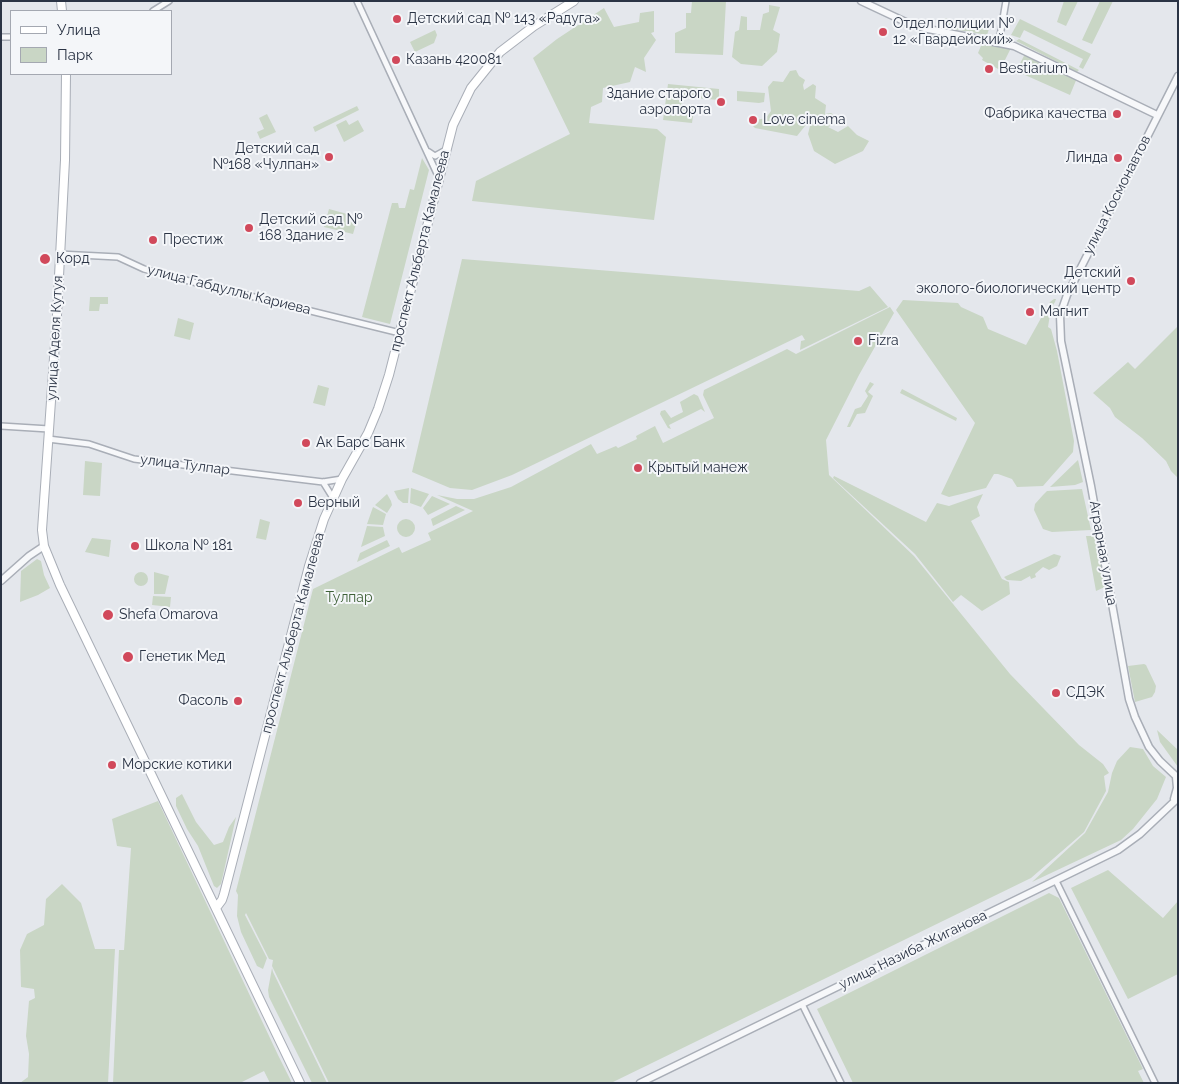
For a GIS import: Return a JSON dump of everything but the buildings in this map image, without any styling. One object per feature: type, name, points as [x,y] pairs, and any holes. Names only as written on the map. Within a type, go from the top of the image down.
[{"type":"main road","name":"проспект Альберта Камалеева","points":[[216,908],[224,894],[309,566],[324,519],[342,479],[368,433],[378,409],[400,333],[453,125],[470,88],[500,52],[534,26],[574,1]]},
{"type":"main road","name":"улица Аделя Кутуя","points":[[66,75],[65,160],[57,315],[42,530],[44,546],[60,585],[216,908]]},
{"type":"main road","points":[[216,908],[300,1083]]},
{"type":"street","points":[[155,10],[169,1]]},
{"type":"street","points":[[357,1],[388,73],[439,178]]},
{"type":"street","points":[[861,1],[910,24],[999,42],[1028,51],[1157,115]]},
{"type":"street","points":[[999,42],[1006,1]]},
{"type":"street","name":"улица Космонавтов","points":[[1060,315],[1067,295],[1178,76]]},
{"type":"street","points":[[424,145],[433,156],[446,150]]},
{"type":"street","name":"улица Габдуллы Кариева","points":[[59,254],[116,257],[141,268],[177,278],[400,333]]},
{"type":"street","name":"Аграрная улица","points":[[1060,315],[1061,341],[1091,486],[1129,699],[1141,732],[1149,747],[1177,778]]},
{"type":"street","points":[[1,426],[49,429]]},
{"type":"street","name":"улица Тулпар","points":[[48,439],[89,444],[134,459],[323,482],[342,479]]},
{"type":"street","points":[[323,482],[334,498]]},
{"type":"street","points":[[1,581],[29,556],[44,546]]},
{"type":"street","name":"улица Назиба Жиганова","points":[[640,1083],[1118,850],[1128,844],[1176,798],[1177,778]]},
{"type":"street","points":[[1056,881],[1155,1083]]},
{"type":"street","points":[[802,1004],[841,1083]]},
{"type":"green space","points":[[692,1],[726,1],[723,55],[675,53],[675,33],[686,28],[686,13],[691,13]]},
{"type":"green space","points":[[1064,1],[1078,1],[1066,26],[1057,22]]},
{"type":"green space","points":[[1100,1],[1113,1],[1092,44],[1082,40]]},
{"type":"green space","points":[[769,5],[780,7],[773,30],[780,34],[777,52],[762,66],[741,64],[732,57],[735,32],[739,30],[741,16],[747,17],[747,30],[760,30],[763,14],[769,12]]},
{"type":"green space","points":[[604,8],[614,27],[639,22],[640,13],[654,11],[654,32],[651,33],[656,40],[644,58],[646,72],[635,67],[630,82],[603,88],[602,102],[591,107],[589,123],[657,129],[666,137],[654,220],[472,201],[476,181],[570,134],[533,58],[557,39]]},
{"type":"green space","points":[[944,18],[989,29],[987,35],[948,28],[943,22]]},
{"type":"green space","points":[[1020,19],[1091,54],[1083,69],[1079,67],[1083,59],[1024,30],[1020,38],[1011,35]]},
{"type":"green space","points":[[435,30],[437,35],[434,43],[415,52],[410,42]]},
{"type":"green space","points":[[1019,39],[1079,70],[1077,72],[1016,41]]},
{"type":"green space","points":[[983,41],[1012,46],[1000,70],[982,60],[983,58],[978,53]]},
{"type":"green space","points":[[1025,54],[1077,78],[1070,95],[1016,71]]},
{"type":"green space","points":[[796,70],[799,76],[805,80],[804,90],[813,84],[816,86],[815,98],[826,105],[825,114],[831,113],[834,115],[835,124],[828,127],[838,132],[848,126],[857,135],[869,141],[863,151],[835,164],[814,151],[808,134],[810,126],[805,126],[797,136],[755,128],[752,125],[756,120],[766,118],[771,111],[768,87],[773,81],[783,82],[790,71]]},
{"type":"green space","points":[[668,84],[719,89],[719,100],[683,97],[681,106],[694,109],[692,123],[663,120]]},
{"type":"green space","points":[[737,91],[765,93],[764,102],[737,101]]},
{"type":"green space","points":[[357,106],[359,110],[315,132],[313,127]]},
{"type":"green space","points":[[267,114],[276,132],[260,139],[257,132],[264,129],[259,118]]},
{"type":"green space","points":[[346,120],[349,125],[358,120],[364,131],[344,142],[336,125]]},
{"type":"green space","points":[[422,158],[429,170],[390,324],[362,317],[392,203],[398,203],[399,208],[405,208],[410,189],[414,190]]},
{"type":"green space","points":[[329,209],[358,217],[353,234],[324,227]]},
{"type":"green space","points":[[462,259],[859,291],[870,286],[888,307],[800,350],[801,341],[805,340],[802,335],[512,475],[472,490],[450,488],[412,472]]},
{"type":"green space","points":[[90,297],[108,297],[108,304],[100,304],[99,311],[89,311]]},
{"type":"green space","points":[[1056,299],[1051,308],[1048,327],[1051,329],[1057,351],[1074,441],[1073,452],[1043,486],[1017,487],[1012,479],[994,474],[986,488],[949,497],[941,494],[975,423],[896,310],[903,300],[958,303],[961,307],[983,317],[988,329],[1026,345],[1050,302]]},
{"type":"green space","name":"Тулпар","points":[[890,307],[894,313],[859,375],[826,440],[829,475],[914,556],[1010,674],[1079,745],[1103,764],[1109,773],[1104,776],[1106,791],[1084,832],[1031,878],[611,1083],[329,1083],[272,966],[273,960],[269,959],[246,913],[245,915],[267,958],[263,969],[257,966],[241,932],[237,916],[238,895],[236,891],[313,589],[399,547],[402,553],[431,540],[428,533],[473,511],[437,495],[457,499],[474,499],[511,487],[591,444],[597,454],[616,446],[618,448],[637,439],[636,436],[655,426],[663,443],[714,418],[703,395],[704,390],[787,349],[796,354]]},
{"type":"green space","points":[[178,318],[194,323],[190,340],[174,336]]},
{"type":"green space","points":[[1178,326],[1178,478],[1171,471],[1166,461],[1142,438],[1115,417],[1110,408],[1093,393],[1128,362],[1135,369]]},
{"type":"green space","points":[[870,382],[874,384],[868,392],[873,396],[865,413],[857,414],[850,427],[847,427],[855,409],[861,407],[868,396],[865,391]]},
{"type":"green space","points":[[318,385],[329,388],[325,406],[313,403]]},
{"type":"green space","points":[[902,389],[957,418],[956,421],[900,393]]},
{"type":"green space","points":[[694,394],[698,396],[705,412],[701,409],[669,425],[671,429],[668,428],[660,414],[661,411],[665,410],[671,418],[683,412],[680,402]]},
{"type":"green space","points":[[1078,460],[1083,482],[1075,485],[1050,487]]},
{"type":"green space","points":[[85,461],[102,463],[100,496],[83,495]]},
{"type":"green space","points":[[834,476],[926,522],[937,503],[949,506],[983,494],[977,507],[980,516],[971,521],[1002,579],[1009,582],[1010,594],[982,611],[961,595],[953,602],[915,554],[833,478]]},
{"type":"green space","points":[[409,488],[408,503],[403,503],[398,499],[394,491]]},
{"type":"green space","points":[[411,488],[429,494],[421,507],[410,503]]},
{"type":"green space","points":[[1082,489],[1091,530],[1052,532],[1043,529],[1034,510],[1035,504],[1043,495],[1047,491]]},
{"type":"green space","points":[[387,494],[392,505],[387,513],[375,505]]},
{"type":"green space","points":[[432,496],[450,504],[428,515],[423,508]]},
{"type":"green space","points":[[456,506],[465,510],[433,526],[431,519]]},
{"type":"green space","points":[[373,507],[386,514],[383,525],[367,524]]},
{"type":"green space","points":[[260,519],[270,522],[266,540],[256,538]]},
{"type":"green space","points":[[406,519],[412,522],[415,528],[412,534],[406,537],[400,534],[397,528],[400,522]]},
{"type":"green space","points":[[367,526],[383,527],[385,536],[361,547]]},
{"type":"green space","points":[[1086,536],[1093,536],[1097,542],[1103,574],[1105,587],[1096,591]]},
{"type":"green space","points":[[92,538],[111,540],[109,557],[85,552]]},
{"type":"green space","points":[[387,540],[390,546],[357,562],[360,553]]},
{"type":"green space","points":[[1054,554],[1061,556],[1057,566],[1049,570],[1043,567],[1035,574],[1036,577],[1031,579],[1030,576],[1021,581],[1007,580],[1004,577]]},
{"type":"green space","points":[[37,559],[41,561],[44,575],[50,588],[20,602],[21,571]]},
{"type":"green space","points":[[138,572],[144,572],[148,579],[144,586],[138,586],[134,582],[134,576]]},
{"type":"green space","points":[[154,572],[169,576],[165,594],[154,594]]},
{"type":"green space","points":[[153,596],[171,597],[170,607],[152,605]]},
{"type":"green space","points":[[1144,664],[1156,686],[1155,692],[1152,697],[1135,702],[1128,666]]},
{"type":"green space","points":[[1157,730],[1178,750],[1178,767],[1160,742]]},
{"type":"green space","points":[[1130,747],[1143,749],[1153,766],[1166,777],[1157,799],[1133,829],[1121,840],[1032,882],[1085,833],[1108,792],[1117,761]]},
{"type":"green space","points":[[182,794],[196,822],[214,845],[223,842],[229,827],[236,817],[221,884],[217,888],[214,886],[198,846],[176,806],[176,798]]},
{"type":"green space","points":[[158,801],[292,1083],[270,1083],[264,1071],[240,1083],[113,1083],[119,950],[124,950],[131,848],[117,846],[112,819]]},
{"type":"green space","points":[[1108,870],[1163,918],[1178,901],[1178,974],[1128,999],[1071,888]]},
{"type":"green space","points":[[62,884],[81,903],[95,949],[115,949],[108,1083],[20,1083],[28,1077],[29,1054],[26,1036],[29,1001],[35,998],[34,989],[21,987],[20,950],[27,934],[44,925],[46,899]]},
{"type":"green space","points":[[1049,893],[1059,898],[1143,1069],[1138,1071],[1144,1083],[853,1083],[817,1009]]},
{"type":"green space","points":[[272,968],[327,1083],[312,1083],[269,997],[268,990]]},
{"type":"place","name":"Детский сад № 143 «Радуга»","points":[[397,19]]},
{"type":"place","name":"Отдел полиции № 12 «Гвардейский»","points":[[883,32]]},
{"type":"place","name":"Казань 420081","points":[[396,60]]},
{"type":"place","name":"Bestiarium","points":[[989,69]]},
{"type":"place","name":"Здание старого аэропорта","points":[[721,102]]},
{"type":"place","name":"Фабрика качества","points":[[1117,114]]},
{"type":"place","name":"Love cinema","points":[[753,120]]},
{"type":"place","name":"Детский сад №168 «Чулпан»","points":[[329,157]]},
{"type":"place","name":"Линда","points":[[1118,158]]},
{"type":"place","name":"Детский сад № 168 Здание 2","points":[[249,228]]},
{"type":"place","name":"Престиж","points":[[153,240]]},
{"type":"place","name":"Корд","points":[[45,259]]},
{"type":"place","name":"Детский эколого-биологический центр","points":[[1131,281]]},
{"type":"place","name":"Магнит","points":[[1030,312]]},
{"type":"place","name":"Fizra","points":[[858,341]]},
{"type":"place","name":"Ак Барс Банк","points":[[306,443]]},
{"type":"place","name":"Крытый манеж","points":[[638,468]]},
{"type":"place","name":"Верный","points":[[298,503]]},
{"type":"place","name":"Школа № 181","points":[[135,546]]},
{"type":"place","name":"Shefa Omarova","points":[[108,615]]},
{"type":"place","name":"Генетик Мед","points":[[128,657]]},
{"type":"place","name":"СДЭК","points":[[1056,693]]},
{"type":"place","name":"Фасоль","points":[[238,701]]},
{"type":"place","name":"Морские котики","points":[[112,765]]}]
